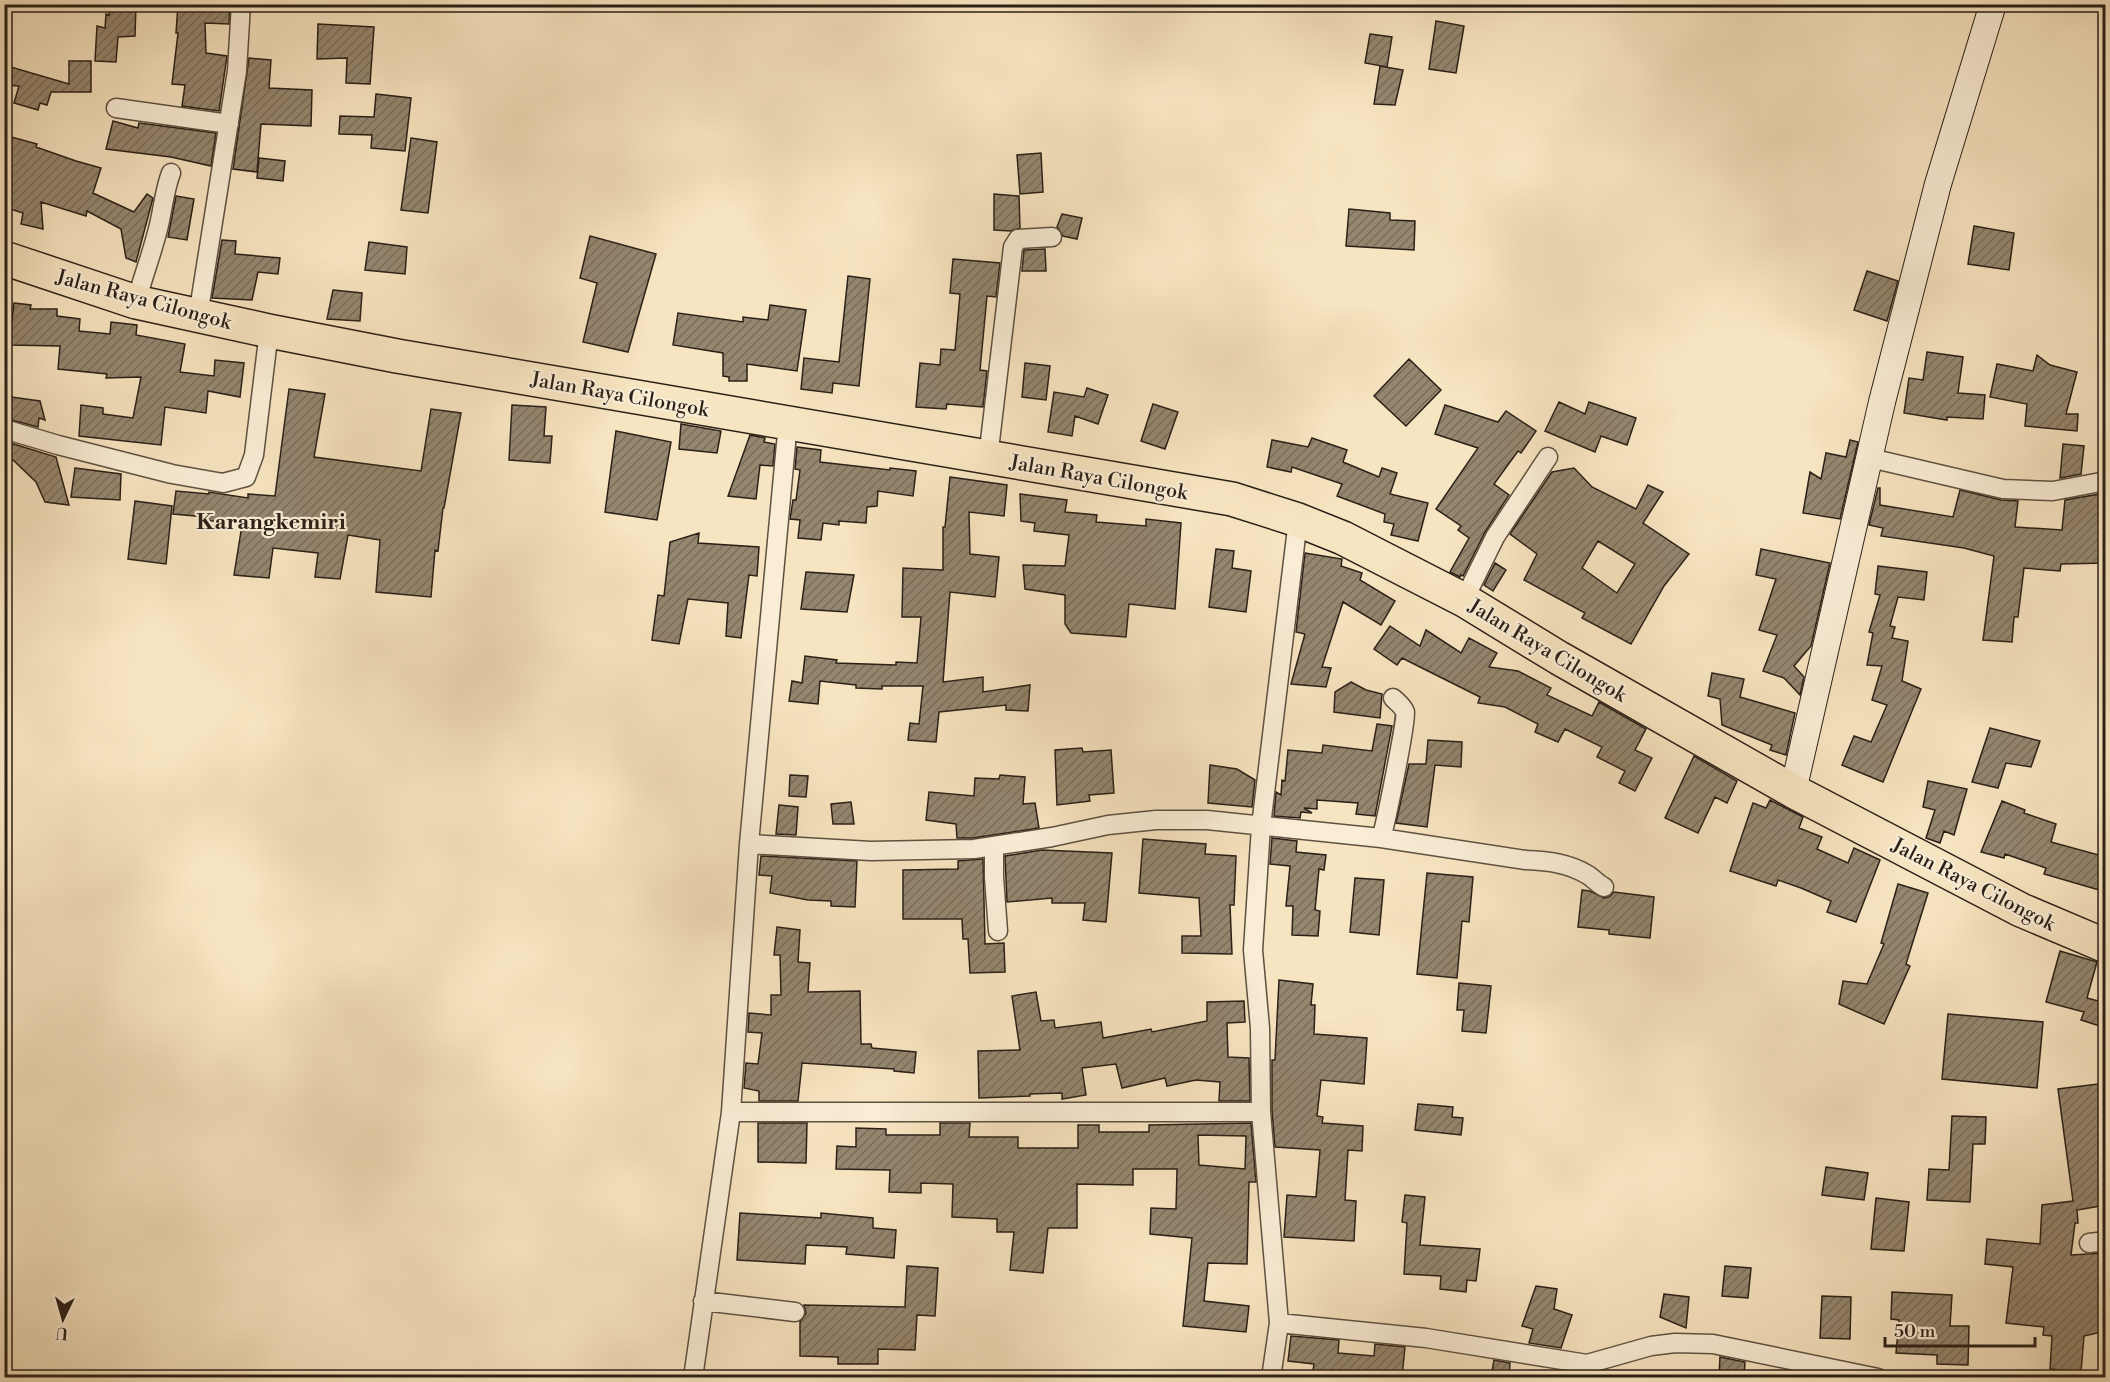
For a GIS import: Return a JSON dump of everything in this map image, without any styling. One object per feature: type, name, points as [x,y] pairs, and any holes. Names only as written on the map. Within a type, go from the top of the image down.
[{"type":"highway","name":"Jalan Raya Cilongok","points":[[4,258],[136,302],[269,331],[397,356],[1232,499],[1298,520],[1343,538],[1464,600],[1559,658],[1793,791],[2001,900],[2106,946]]},
{"type":"street","points":[[198,316],[229,124],[240,44],[241,4]]},
{"type":"street","points":[[1793,791],[1882,402],[1938,184],[1993,4]]},
{"type":"street","points":[[116,108],[229,124]]},
{"type":"street","points":[[136,302],[156,237],[171,173]]},
{"type":"street","points":[[988,458],[1013,247],[1018,239],[1052,237]]},
{"type":"street","points":[[4,429],[58,446],[172,474],[223,483],[246,477],[254,455],[269,331]]},
{"type":"street","points":[[693,1377],[731,1112],[749,844],[788,422]]},
{"type":"street","points":[[1464,600],[1495,537],[1548,457]]},
{"type":"street","points":[[1870,458],[2003,489],[2053,491],[2106,481]]},
{"type":"street","points":[[1271,1377],[1279,1323],[1261,1112],[1260,1028],[1253,950],[1261,826],[1298,520]]},
{"type":"street","points":[[1381,838],[1405,727],[1406,714],[1393,698]]},
{"type":"street","points":[[749,844],[871,851],[974,849],[1052,837],[1108,825],[1156,820],[1207,820],[1381,838],[1526,860],[1562,863],[1587,874],[1604,887]]},
{"type":"street","points":[[994,846],[998,931]]},
{"type":"street","points":[[731,1112],[1261,1112]]},
{"type":"street","points":[[703,1301],[795,1312]]},
{"type":"street","points":[[1279,1323],[1426,1338],[1587,1364],[1651,1346],[1675,1343],[1713,1344],[1878,1377]]},
{"type":"building","points":[[110,4],[136,4],[135,36],[118,37],[116,62],[95,61],[97,26],[105,28],[106,14],[109,15]]},
{"type":"building","points":[[178,4],[230,4],[229,24],[205,23],[206,53],[227,56],[219,111],[182,106],[185,85],[172,84],[178,33],[176,33]]},
{"type":"building","points":[[1436,21],[1464,26],[1456,73],[1429,69]]},
{"type":"building","points":[[318,24],[374,27],[370,84],[346,83],[347,58],[317,59]]},
{"type":"building","points":[[1370,34],[1392,37],[1387,67],[1365,63]]},
{"type":"building","points":[[249,58],[271,60],[269,88],[312,90],[311,126],[261,124],[257,172],[233,169]]},
{"type":"building","points":[[69,61],[91,61],[91,92],[51,92],[47,105],[40,103],[38,110],[14,103],[19,86],[4,85],[4,65],[69,84]]},
{"type":"building","points":[[1380,66],[1403,70],[1395,105],[1374,104]]},
{"type":"building","points":[[376,94],[411,98],[405,151],[371,148],[372,135],[339,134],[340,116],[374,117]]},
{"type":"building","points":[[113,121],[138,128],[139,123],[216,133],[211,166],[171,157],[106,149]]},
{"type":"building","points":[[4,135],[37,144],[36,147],[101,168],[93,193],[134,212],[147,194],[153,198],[136,262],[126,258],[121,229],[87,211],[86,216],[41,202],[43,229],[21,224],[23,213],[4,207]]},
{"type":"building","points":[[411,138],[437,142],[428,213],[401,210]]},
{"type":"building","points":[[1041,153],[1043,192],[1020,194],[1017,155]]},
{"type":"building","points":[[259,158],[285,161],[283,181],[257,178]]},
{"type":"building","points":[[994,194],[1019,196],[1020,228],[1011,231],[994,230]]},
{"type":"building","points":[[176,196],[194,199],[187,240],[168,237]]},
{"type":"building","points":[[1349,209],[1390,213],[1390,220],[1415,221],[1414,250],[1346,246]]},
{"type":"building","points":[[1062,214],[1082,218],[1077,239],[1063,236],[1057,227]]},
{"type":"building","points":[[1974,226],[2014,233],[2009,270],[1968,264]]},
{"type":"building","points":[[590,236],[656,254],[628,352],[583,342],[597,283],[580,278]]},
{"type":"building","points":[[222,240],[236,241],[235,254],[280,258],[278,274],[258,272],[252,300],[212,298]]},
{"type":"building","points":[[369,242],[407,247],[405,274],[365,270]]},
{"type":"building","points":[[1045,249],[1046,271],[1022,271],[1024,250]]},
{"type":"building","points":[[953,259],[1000,263],[996,297],[987,296],[980,370],[987,371],[983,407],[947,404],[946,409],[916,407],[920,363],[940,365],[941,349],[955,350],[960,294],[950,293]]},
{"type":"building","points":[[1867,271],[1898,281],[1887,321],[1854,310]]},
{"type":"building","points":[[848,276],[870,279],[859,386],[833,383],[832,393],[801,389],[804,358],[839,362]]},
{"type":"building","points":[[333,290],[362,293],[360,321],[327,319]]},
{"type":"building","points":[[14,303],[31,305],[30,309],[57,309],[57,316],[80,319],[79,331],[110,334],[111,322],[137,325],[136,335],[185,344],[180,372],[214,376],[215,360],[244,363],[240,397],[208,391],[206,413],[165,407],[161,445],[79,436],[81,405],[103,408],[103,414],[133,418],[141,377],[106,378],[107,374],[58,369],[60,346],[9,345]]},
{"type":"building","points":[[770,305],[806,310],[797,371],[747,364],[747,381],[729,381],[729,377],[723,376],[723,353],[673,345],[678,313],[743,322],[743,317],[768,320]]},
{"type":"building","points":[[1927,352],[1963,357],[1958,393],[1985,395],[1983,419],[1947,417],[1947,420],[1904,413],[1909,378],[1923,380]]},
{"type":"building","points":[[2037,355],[2050,365],[2077,372],[2066,414],[2078,414],[2077,431],[2025,426],[2027,404],[1990,397],[1997,364],[2033,371]]},
{"type":"building","points":[[1409,359],[1441,390],[1406,426],[1374,396]]},
{"type":"building","points":[[1025,363],[1050,366],[1046,400],[1022,397]]},
{"type":"building","points":[[1087,388],[1108,395],[1098,424],[1075,416],[1072,436],[1048,432],[1054,392],[1084,397]]},
{"type":"building","points":[[289,389],[325,394],[314,457],[421,471],[431,409],[461,413],[443,508],[438,551],[435,550],[431,597],[376,592],[380,540],[348,535],[340,579],[315,577],[318,553],[273,548],[269,578],[234,575],[242,525],[205,520],[206,517],[173,514],[176,491],[209,494],[209,492],[248,498],[248,494],[275,496]]},
{"type":"building","points":[[4,396],[40,401],[45,420],[39,418],[38,427],[4,418]]},
{"type":"building","points":[[1559,402],[1585,414],[1589,402],[1636,418],[1627,445],[1601,436],[1595,452],[1545,431]]},
{"type":"building","points":[[1153,404],[1178,412],[1165,449],[1141,441]]},
{"type":"building","points":[[512,405],[546,407],[544,436],[552,436],[550,463],[509,460]]},
{"type":"building","points":[[1445,405],[1498,422],[1506,411],[1536,431],[1521,453],[1518,451],[1494,484],[1509,495],[1485,532],[1463,576],[1460,577],[1450,572],[1469,538],[1458,530],[1461,526],[1436,509],[1478,448],[1435,434]]},
{"type":"building","points":[[681,424],[721,431],[717,453],[679,449]]},
{"type":"building","points":[[616,431],[671,442],[657,520],[605,512]]},
{"type":"building","points":[[750,435],[765,438],[764,442],[775,444],[773,466],[760,465],[756,499],[728,496]]},
{"type":"building","points":[[1312,438],[1347,450],[1343,462],[1379,477],[1382,468],[1397,473],[1390,494],[1428,503],[1418,541],[1391,535],[1394,524],[1384,522],[1385,514],[1337,496],[1342,484],[1292,467],[1291,472],[1267,467],[1272,440],[1308,447]]},
{"type":"building","points":[[1850,440],[1858,442],[1840,519],[1803,513],[1810,472],[1821,479],[1826,453],[1846,457]]},
{"type":"building","points":[[4,441],[56,457],[69,505],[45,502],[36,482],[13,460],[4,464]]},
{"type":"building","points":[[2063,444],[2084,446],[2081,474],[2060,478]]},
{"type":"building","points":[[797,447],[821,450],[820,462],[916,471],[913,496],[878,491],[877,506],[867,507],[866,523],[839,521],[839,525],[823,523],[821,540],[798,538],[800,520],[790,519],[793,500],[796,500],[800,470],[795,469]]},
{"type":"building","points":[[75,468],[121,474],[120,500],[71,497]]},
{"type":"building","points":[[1574,468],[1592,487],[1636,509],[1648,485],[1663,492],[1643,523],[1689,554],[1664,586],[1631,644],[1582,618],[1585,613],[1524,580],[1537,554],[1510,534],[1552,472]],"holes":[[[1598,541],[1635,564],[1617,593],[1582,568]]]},
{"type":"building","points":[[950,477],[1007,485],[1004,516],[969,512],[970,554],[999,557],[995,597],[950,592],[943,682],[983,677],[983,692],[1030,685],[1028,711],[1006,710],[1006,705],[939,712],[936,742],[908,740],[910,723],[919,724],[923,686],[856,688],[856,685],[820,681],[818,704],[789,701],[792,681],[802,683],[805,656],[837,660],[836,663],[896,665],[896,662],[917,663],[921,617],[902,617],[903,568],[943,570],[943,527],[945,527]]},
{"type":"building","points":[[1878,488],[1880,488],[1880,505],[1953,517],[1960,490],[2001,500],[2018,501],[2015,527],[2062,530],[2065,500],[2106,493],[2106,563],[2061,564],[2060,571],[2024,568],[2018,617],[2014,617],[2012,642],[1983,640],[1994,556],[1964,548],[1881,536],[1883,528],[1869,525]]},
{"type":"building","points":[[1020,494],[1067,500],[1065,512],[1097,515],[1096,522],[1146,526],[1146,519],[1181,523],[1175,609],[1129,604],[1126,637],[1071,633],[1065,624],[1065,595],[1025,589],[1023,565],[1065,566],[1069,535],[1034,531],[1035,523],[1021,521]]},
{"type":"building","points":[[135,501],[172,506],[166,564],[128,559]]},
{"type":"building","points":[[699,533],[698,543],[759,547],[757,576],[749,575],[741,638],[726,636],[728,603],[688,599],[679,644],[652,640],[658,595],[664,596],[670,542]]},
{"type":"building","points":[[1216,549],[1234,551],[1232,568],[1251,571],[1246,612],[1209,607]]},
{"type":"building","points":[[1761,549],[1830,563],[1811,646],[1794,666],[1804,677],[1800,695],[1784,678],[1763,671],[1777,635],[1759,630],[1776,579],[1756,575]]},
{"type":"building","points":[[1305,553],[1342,559],[1341,566],[1362,573],[1360,580],[1395,601],[1381,625],[1343,602],[1322,667],[1331,668],[1326,687],[1291,684],[1305,634],[1296,632]]},
{"type":"building","points":[[1495,563],[1506,570],[1493,591],[1484,585]]},
{"type":"building","points":[[1878,566],[1927,572],[1924,600],[1898,597],[1890,626],[1895,627],[1892,638],[1908,641],[1902,681],[1921,689],[1883,782],[1842,765],[1854,736],[1871,742],[1887,705],[1872,700],[1882,666],[1867,665],[1873,633],[1869,632],[1880,595],[1875,594]]},
{"type":"building","points":[[806,572],[854,575],[847,612],[801,609]]},
{"type":"building","points":[[1390,626],[1420,646],[1426,630],[1461,653],[1469,638],[1497,653],[1489,667],[1518,671],[1551,688],[1547,695],[1592,716],[1599,702],[1646,729],[1635,750],[1652,758],[1635,791],[1619,783],[1625,771],[1597,757],[1602,747],[1565,729],[1558,742],[1535,732],[1538,724],[1505,707],[1478,703],[1480,697],[1402,658],[1397,665],[1374,649]]},
{"type":"building","points":[[1712,673],[1744,679],[1740,697],[1795,713],[1786,755],[1770,750],[1772,745],[1722,725],[1720,699],[1708,696]]},
{"type":"building","points":[[1351,682],[1366,690],[1382,694],[1380,718],[1334,712],[1335,692]]},
{"type":"building","points":[[1377,724],[1392,726],[1375,816],[1356,814],[1358,803],[1317,800],[1317,809],[1304,808],[1312,813],[1301,812],[1300,818],[1274,816],[1276,792],[1281,795],[1282,780],[1285,781],[1288,750],[1322,753],[1323,745],[1372,751]]},
{"type":"building","points":[[1990,728],[2040,741],[2031,767],[2006,763],[1998,788],[1972,782]]},
{"type":"building","points":[[1428,740],[1462,742],[1461,767],[1435,765],[1427,827],[1396,823],[1409,764],[1426,764]]},
{"type":"building","points":[[1082,748],[1083,752],[1111,750],[1114,793],[1089,795],[1090,801],[1057,805],[1055,750]]},
{"type":"building","points":[[1694,756],[1737,781],[1727,803],[1715,797],[1698,833],[1665,818]]},
{"type":"building","points":[[1210,765],[1237,769],[1255,780],[1252,807],[1208,803]]},
{"type":"building","points":[[790,775],[808,776],[806,797],[789,796]]},
{"type":"building","points":[[1000,775],[1025,777],[1023,804],[1035,803],[1039,828],[973,838],[957,838],[956,824],[926,820],[929,792],[974,796],[975,778],[999,779]]},
{"type":"building","points":[[1928,781],[1967,789],[1954,835],[1944,831],[1940,843],[1926,838],[1935,810],[1923,807]]},
{"type":"building","points":[[1770,800],[1803,817],[1799,828],[1822,837],[1817,849],[1848,863],[1854,848],[1880,860],[1856,922],[1827,912],[1831,901],[1801,888],[1778,880],[1776,886],[1730,871],[1753,803],[1766,808]]},
{"type":"building","points":[[2002,801],[2025,810],[2024,813],[2056,824],[2051,842],[2106,857],[2106,892],[2044,874],[2046,868],[2005,854],[2004,858],[1981,852]]},
{"type":"building","points":[[851,802],[854,824],[833,824],[831,804]]},
{"type":"building","points":[[779,805],[798,807],[796,835],[776,834]]},
{"type":"building","points":[[1272,838],[1297,841],[1296,852],[1326,855],[1324,870],[1319,869],[1315,910],[1320,911],[1318,936],[1292,935],[1293,906],[1286,906],[1290,866],[1270,864]]},
{"type":"building","points":[[1143,839],[1206,844],[1205,854],[1236,856],[1234,905],[1230,905],[1232,954],[1182,953],[1182,936],[1201,936],[1199,898],[1139,893]]},
{"type":"building","points":[[1042,850],[1112,853],[1106,922],[1083,920],[1085,903],[1052,903],[1052,898],[1007,902],[1005,856]]},
{"type":"building","points":[[761,856],[857,861],[855,907],[831,906],[831,901],[808,900],[770,893],[772,876],[759,875]]},
{"type":"building","points":[[983,859],[985,944],[1004,943],[1005,972],[970,973],[968,939],[963,939],[962,919],[903,919],[903,870],[958,869],[958,861]]},
{"type":"building","points":[[1427,873],[1473,877],[1469,922],[1462,921],[1457,978],[1417,974]]},
{"type":"building","points":[[1355,878],[1384,880],[1379,935],[1350,932]]},
{"type":"building","points":[[1898,884],[1928,893],[1906,964],[1910,966],[1884,1024],[1839,1004],[1843,981],[1867,984],[1884,944],[1881,943]]},
{"type":"building","points":[[1582,890],[1604,898],[1614,892],[1654,897],[1650,938],[1609,934],[1609,930],[1578,927]]},
{"type":"building","points":[[777,927],[800,930],[798,962],[810,963],[808,992],[860,991],[861,1044],[871,1044],[872,1048],[916,1052],[914,1073],[894,1071],[894,1069],[802,1063],[798,1101],[759,1101],[759,1091],[744,1088],[746,1063],[758,1064],[762,1033],[748,1032],[749,1013],[771,1015],[771,995],[781,995],[780,955],[774,955]]},
{"type":"building","points":[[2060,951],[2097,962],[2087,998],[2106,1003],[2106,1028],[2081,1020],[2084,1012],[2046,1002]]},
{"type":"building","points":[[1279,980],[1313,984],[1311,1005],[1315,1005],[1314,1034],[1367,1038],[1364,1084],[1321,1080],[1317,1116],[1323,1117],[1322,1123],[1363,1126],[1362,1151],[1348,1150],[1345,1200],[1356,1201],[1354,1241],[1284,1237],[1287,1195],[1316,1197],[1320,1150],[1275,1147],[1272,1060],[1275,1060]]},
{"type":"building","points":[[1459,983],[1491,986],[1486,1033],[1462,1031],[1464,1010],[1457,1010]]},
{"type":"building","points":[[1036,992],[1041,1021],[1054,1020],[1055,1028],[1101,1022],[1103,1038],[1151,1029],[1152,1032],[1207,1021],[1207,1002],[1244,1001],[1245,1022],[1227,1023],[1228,1057],[1249,1058],[1250,1101],[1219,1101],[1220,1082],[1196,1080],[1167,1086],[1165,1078],[1122,1088],[1116,1064],[1082,1068],[1086,1095],[1062,1099],[1062,1093],[979,1098],[978,1051],[1020,1050],[1012,996]]},
{"type":"building","points":[[1948,1014],[2043,1022],[2037,1088],[1942,1079]]},
{"type":"building","points":[[2106,1083],[2106,1205],[2077,1210],[2078,1223],[2075,1223],[2071,1255],[2106,1253],[2106,1331],[2084,1336],[2081,1372],[2050,1369],[2052,1336],[2043,1335],[2044,1327],[2006,1323],[2013,1267],[1985,1264],[1987,1239],[2040,1244],[2042,1205],[2073,1201],[2058,1089]]},
{"type":"building","points":[[1418,1104],[1453,1107],[1452,1117],[1463,1118],[1461,1135],[1415,1130]]},
{"type":"building","points":[[1952,1116],[1986,1117],[1985,1144],[1973,1144],[1970,1202],[1927,1200],[1929,1169],[1949,1170]]},
{"type":"building","points":[[758,1123],[807,1123],[806,1163],[758,1162]]},
{"type":"building","points":[[940,1123],[970,1123],[969,1137],[1018,1137],[1018,1148],[1078,1148],[1078,1125],[1099,1125],[1099,1132],[1149,1132],[1149,1125],[1251,1123],[1256,1182],[1249,1182],[1247,1264],[1208,1263],[1204,1301],[1249,1306],[1246,1332],[1183,1326],[1192,1238],[1150,1234],[1151,1208],[1176,1209],[1177,1169],[1133,1169],[1133,1185],[1077,1184],[1077,1228],[1048,1228],[1043,1273],[1010,1270],[1014,1232],[997,1232],[997,1219],[952,1217],[953,1184],[921,1183],[921,1193],[889,1192],[890,1170],[836,1169],[837,1146],[856,1147],[856,1128],[886,1129],[886,1135],[940,1135]],"holes":[[[1198,1135],[1246,1136],[1245,1169],[1199,1165]]]},
{"type":"building","points":[[1826,1167],[1868,1173],[1864,1200],[1822,1195]]},
{"type":"building","points":[[1405,1195],[1425,1197],[1420,1245],[1480,1249],[1476,1281],[1467,1280],[1466,1292],[1440,1289],[1441,1276],[1404,1274],[1407,1223],[1402,1222]]},
{"type":"building","points":[[1876,1198],[1909,1202],[1904,1251],[1871,1249]]},
{"type":"building","points":[[740,1213],[821,1218],[821,1213],[873,1218],[873,1228],[896,1230],[894,1258],[846,1254],[847,1247],[806,1245],[805,1264],[737,1260]]},
{"type":"building","points":[[907,1266],[938,1268],[935,1316],[917,1315],[915,1350],[878,1349],[878,1364],[838,1364],[838,1357],[800,1356],[800,1322],[806,1313],[804,1305],[905,1307]]},
{"type":"building","points":[[1725,1266],[1751,1268],[1748,1298],[1722,1296]]},
{"type":"building","points":[[1536,1286],[1557,1289],[1554,1309],[1572,1315],[1561,1348],[1529,1343],[1533,1329],[1522,1326]]},
{"type":"building","points":[[1892,1292],[1952,1295],[1950,1326],[1969,1326],[1968,1365],[1937,1364],[1937,1355],[1896,1353],[1899,1320],[1891,1319]]},
{"type":"building","points":[[1664,1294],[1689,1297],[1686,1328],[1660,1317]]},
{"type":"building","points":[[1822,1296],[1851,1297],[1850,1339],[1820,1338]]},
{"type":"building","points":[[1291,1336],[1339,1340],[1338,1353],[1374,1356],[1375,1344],[1405,1347],[1402,1377],[1312,1377],[1314,1364],[1288,1361]]},
{"type":"building","points":[[1720,1357],[1745,1362],[1744,1377],[1719,1377]]},
{"type":"building","points":[[1494,1360],[1510,1363],[1509,1377],[1491,1377]]},
{"type":"district","name":"Karangkemiri","points":[[271,521]]}]
